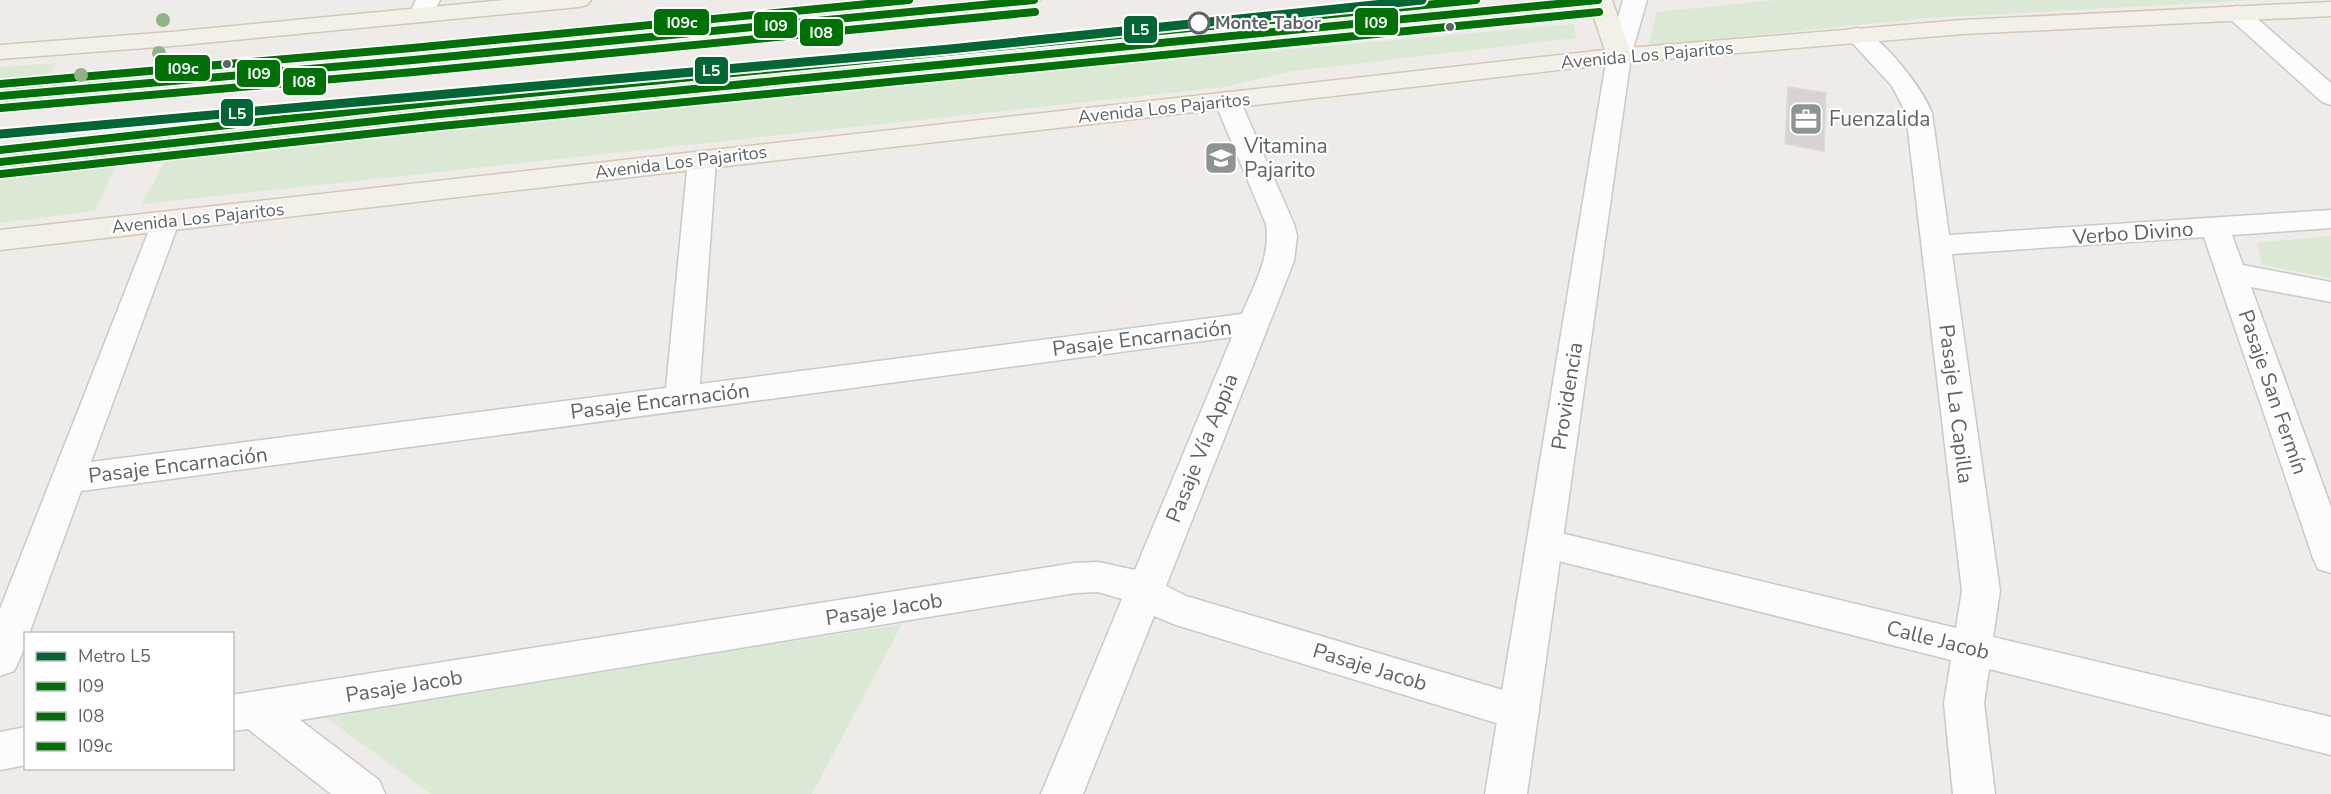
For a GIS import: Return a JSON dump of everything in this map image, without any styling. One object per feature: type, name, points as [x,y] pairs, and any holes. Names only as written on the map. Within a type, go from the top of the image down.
[{"type":"main road","points":[[0,52],[183,38],[425,8],[579,0]]},
{"type":"main road","points":[[1599,0],[1619,56]]},
{"type":"main road","name":"Avenida Los Pajaritos","points":[[0,240],[1619,56],[1857,35],[2061,21],[2331,9]]},
{"type":"street","name":"Providencia","points":[[1506,794],[1619,56],[1635,0]]},
{"type":"street","points":[[2237,13],[2331,97]]},
{"type":"street","name":"Pasaje La Capilla","points":[[1857,35],[1906,88],[1917,105],[1981,591],[1964,703],[1974,794]]},
{"type":"street","name":"Pasaje Vía Appia","points":[[1062,794],[1279,261],[1282,236],[1280,224],[1227,100]]},
{"type":"street","points":[[682,398],[702,160]]},
{"type":"street","name":"Verbo Divino","points":[[1935,246],[2331,219]]},
{"type":"street","points":[[0,659],[165,222]]},
{"type":"street","name":"Pasaje San Fermín","points":[[2215,227],[2231,273],[2317,478],[2331,558]]},
{"type":"street","points":[[2231,273],[2331,292]]},
{"type":"street","name":"Pasaje Encarnación","points":[[68,479],[1252,324]]},
{"type":"street","name":"Calle Jacob","points":[[1544,544],[2331,736]]},
{"type":"street","name":"Pasaje Jacob","points":[[244,711],[1075,578],[1098,577],[1121,581],[1176,609],[1518,711]]},
{"type":"street","points":[[244,711],[364,794]]},
{"type":"street","points":[[0,751],[24,746]]},
{"type":"lane","points":[[0,96],[413,60],[1034,0]]},
{"type":"lane","points":[[0,162],[430,115],[1599,0]]},
{"type":"green space","points":[[1777,0],[2257,0],[1929,18],[1648,46],[1657,12]]},
{"type":"green space","points":[[1574,24],[1576,38],[1293,71],[1224,87],[142,204],[171,150]]},
{"type":"green space","points":[[57,63],[35,95],[0,97],[0,67]]},
{"type":"green space","points":[[119,159],[95,211],[0,223],[0,172]]},
{"type":"green space","points":[[2331,236],[2331,278],[2263,265],[2256,243]]},
{"type":"green space","points":[[902,624],[812,794],[431,794],[321,714]]},
{"type":"building","name":"Fuenzalida","points":[[1788,87],[1826,93],[1824,151],[1785,144]]},
{"type":"metro line","name":"L5","points":[[0,134],[950,49],[1422,0]]},
{"type":"transit line","name":"I09c","points":[[0,84],[412,48],[909,0]]},
{"type":"transit line","name":"I09","points":[[0,96],[413,60],[1034,0]]},
{"type":"transit line","name":"I09c","points":[[0,150],[429,103],[1476,0]]},
{"type":"transit line","name":"I09","points":[[0,162],[430,115],[1598,0]]},
{"type":"transit line","name":"I08","points":[[1,108],[414,72],[1035,12]]},
{"type":"transit line","name":"I08","points":[[1,174],[431,127],[1599,12]]},
{"type":"place","name":"Monte Tabor","points":[[1199,23]]},
{"type":"place","name":"Fuenzalida","points":[[1806,119]]},
{"type":"place","name":"Vitamina Pajarito","points":[[1221,158]]}]
